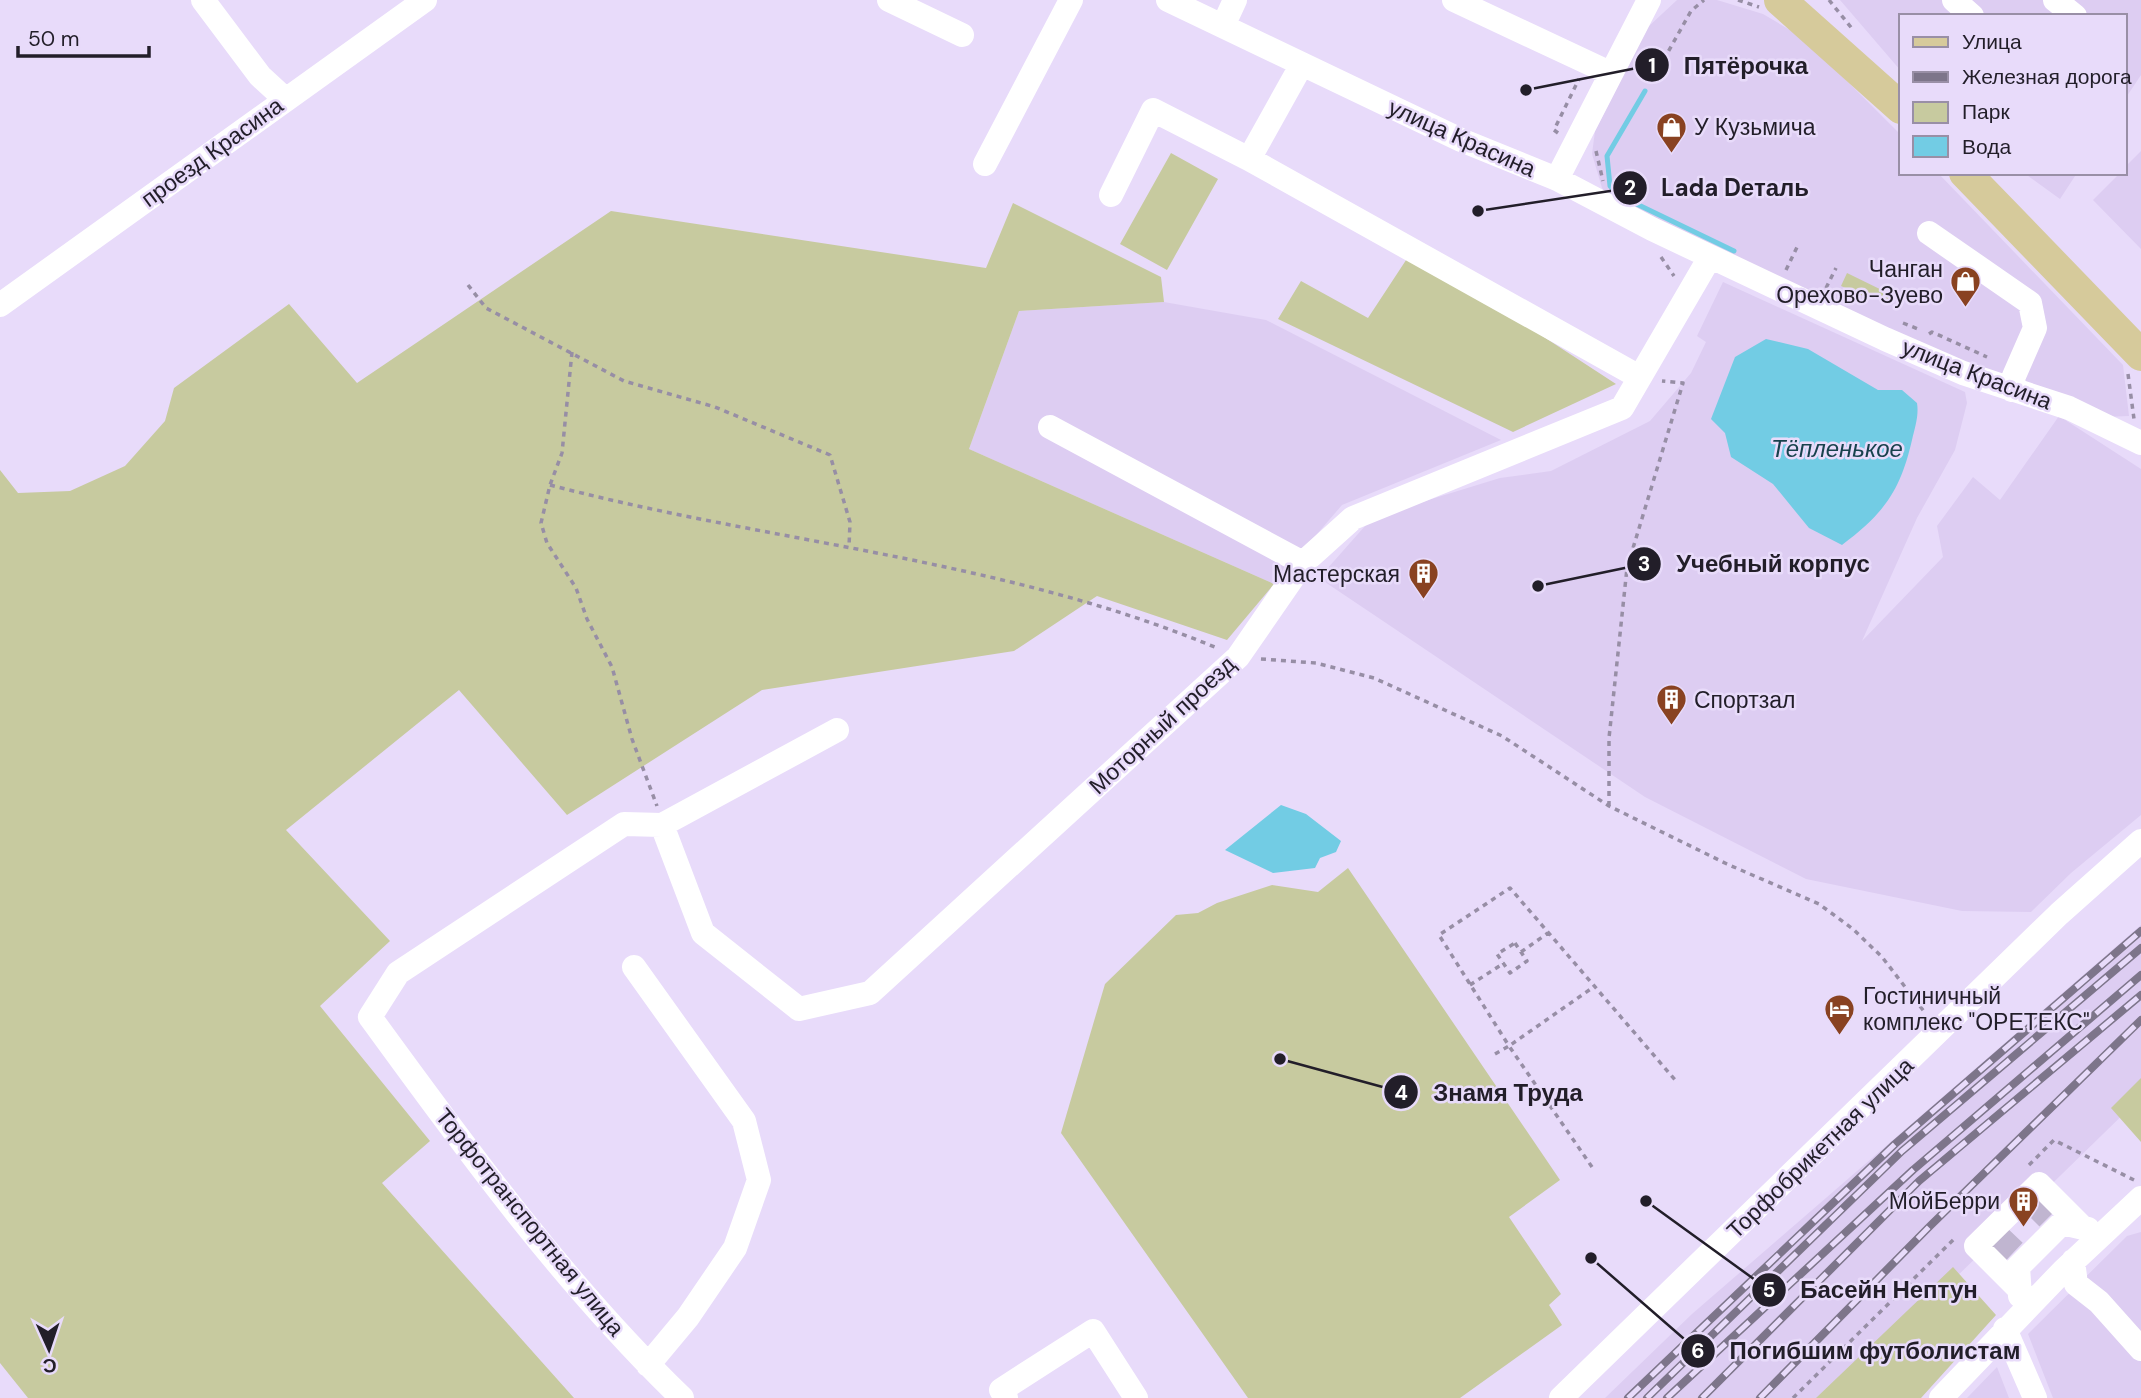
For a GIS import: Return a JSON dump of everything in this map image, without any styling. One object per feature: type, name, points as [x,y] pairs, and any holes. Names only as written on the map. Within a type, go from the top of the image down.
[{"type":"main road","points":[[1780,0],[1899,106]]},
{"type":"main road","points":[[1815,0],[1899,106]]},
{"type":"main road","points":[[1967,175],[2134,360]]},
{"type":"street","points":[[203,0],[260,76],[285,99]]},
{"type":"street","name":"проезд Красина","points":[[0,305],[425,0]]},
{"type":"street","points":[[889,0],[962,35]]},
{"type":"street","points":[[985,164],[1071,0]]},
{"type":"street","name":"улица Красина","points":[[1168,0],[1491,154],[1557,179],[1710,257],[1896,344],[2012,390],[2069,408],[2141,443]]},
{"type":"street","points":[[1223,26],[1235,0]]},
{"type":"street","points":[[1454,0],[1610,73]]},
{"type":"street","points":[[1557,179],[1649,0]]},
{"type":"street","points":[[1630,39],[1664,0]]},
{"type":"street","points":[[1940,14],[1953,0],[1970,14]]},
{"type":"street","points":[[2055,0],[2072,14]]},
{"type":"street","points":[[1249,159],[1302,64]]},
{"type":"street","points":[[1111,195],[1153,110],[1249,159],[1637,377]]},
{"type":"street","points":[[1929,233],[2030,303],[2035,328],[2014,376],[2012,390]]},
{"type":"street","name":"Моторный проезд","points":[[662,825],[703,933],[799,1009],[870,993],[1238,657],[1303,563],[1353,518],[1622,408],[1637,377],[1710,257]]},
{"type":"street","points":[[1050,427],[1303,563]]},
{"type":"street","points":[[662,825],[837,730]]},
{"type":"street","name":"Торфотранспортная улица","points":[[662,825],[624,824],[398,973],[370,1017],[484,1174],[648,1365],[682,1398]]},
{"type":"street","name":"Торфобрикетная улица","points":[[1561,1398],[2059,914],[2141,841]]},
{"type":"street","points":[[634,967],[744,1121],[759,1180],[735,1248],[688,1317],[648,1365]]},
{"type":"street","points":[[2021,1300],[1976,1246],[2012,1216],[2039,1184],[2048,1239],[2073,1261],[2076,1284],[2099,1302],[2141,1349]]},
{"type":"street","points":[[2021,1300],[2018,1267],[2048,1239],[2140,1200]]},
{"type":"street","points":[[1941,1398],[2005,1329],[2021,1300],[2073,1261]]},
{"type":"street","points":[[2005,1329],[2035,1398]]},
{"type":"street","points":[[999,1395],[1093,1331],[1136,1398]]},
{"type":"path","points":[[1662,61],[1691,11],[1704,0]]},
{"type":"path","points":[[1783,278],[1799,243]]},
{"type":"path","points":[[1654,247],[1688,296]]},
{"type":"path","points":[[1822,296],[1836,268]]},
{"type":"path","points":[[468,285],[486,308],[624,381],[715,407],[830,455],[850,522],[849,547]]},
{"type":"path","points":[[1906,323],[1995,361]]},
{"type":"path","points":[[1918,329],[1922,323]]},
{"type":"path","points":[[572,352],[562,453],[550,485],[541,523],[547,543],[576,588],[587,619],[612,667],[632,739],[650,783],[662,825]]},
{"type":"path","points":[[2126,421],[2134,420],[2134,360]]},
{"type":"path","points":[[1609,806],[1609,737],[1627,568],[1683,383],[1637,377]]},
{"type":"path","points":[[550,485],[642,509],[995,576],[1154,622],[1238,657],[1316,663],[1374,678],[1502,736],[1609,806],[1727,864],[1819,904],[1853,929],[1882,957],[1940,1032]]},
{"type":"path","points":[[1592,1167],[1509,1046],[1439,935],[1510,888],[1675,1081]]},
{"type":"path","points":[[1521,952],[1548,933]]},
{"type":"path","points":[[1515,943],[1527,961],[1510,972],[1504,964],[1497,954],[1515,943]]},
{"type":"path","points":[[1471,985],[1504,964]]},
{"type":"path","points":[[1495,1054],[1595,986]]},
{"type":"shaded area","points":[[1677,0],[1717,0],[1763,14],[1795,33],[1819,53],[1899,133],[1899,175],[1940,175],[2123,365],[2129,416],[2104,417],[1886,330],[1607,195],[1602,188],[1592,154],[1595,131],[1648,27]]},
{"type":"shaded area","points":[[1840,0],[2141,0],[2141,75],[2127,96],[2127,14],[1899,14],[1899,69]]},
{"type":"shaded area","points":[[2141,151],[2141,249],[2093,200],[2118,175],[2127,175],[2127,165]]},
{"type":"shaded area","points":[[2027,175],[2076,175],[2060,199]]},
{"type":"shaded area","points":[[1723,282],[1965,392],[1967,403],[1955,450],[1917,518],[1862,641],[1943,557],[1937,526],[1973,477],[2000,500],[2059,416],[2141,469],[2141,815],[2071,873],[2031,912],[1962,911],[1806,879],[1645,797],[1319,578],[1373,517],[1500,478],[1551,471],[1650,421],[1691,373],[1706,342],[1697,336]]},
{"type":"shaded area","points":[[1164,302],[1266,320],[1501,440],[1342,505],[1274,584],[969,449],[1019,311]]},
{"type":"shaded area","points":[[2141,925],[2141,1097],[1832,1398],[1605,1398],[1692,1314]]},
{"type":"shaded area","points":[[2141,1232],[2141,1398],[2053,1398],[2028,1334],[2127,1236]]},
{"type":"shaded area","points":[[1997,1367],[2009,1398],[1967,1398]]},
{"type":"green space","points":[[1171,153],[1218,179],[1167,270],[1120,244]]},
{"type":"green space","points":[[1013,203],[1161,277],[1164,302],[1019,311],[969,449],[1274,584],[1227,640],[1097,596],[1014,651],[762,690],[567,815],[459,690],[286,830],[390,941],[320,1006],[430,1141],[382,1183],[574,1398],[28,1398],[0,1363],[0,470],[18,493],[70,491],[125,466],[165,421],[174,388],[289,304],[357,383],[611,211],[986,268]]},
{"type":"green space","points":[[1412,251],[1616,384],[1513,432],[1278,319],[1301,281],[1368,318]]},
{"type":"green space","points":[[1847,273],[1894,296],[1891,302],[1873,293],[1870,299],[1841,286]]},
{"type":"green space","points":[[1348,868],[1560,1180],[1509,1217],[1561,1294],[1549,1305],[1562,1325],[1460,1398],[1248,1398],[1061,1133],[1105,984],[1176,915],[1198,913],[1217,903],[1272,885],[1318,892]]},
{"type":"green space","points":[[2141,1078],[2141,1142],[2111,1108]]},
{"type":"green space","points":[[1953,1267],[1996,1315],[1921,1398],[1816,1398]]},
{"type":"water","name":"Тёпленькое","points":[[1766,339],[1808,349],[1878,390],[1902,390],[1917,403],[1912,440],[1896,488],[1869,522],[1842,545],[1809,528],[1773,484],[1731,457],[1725,433],[1711,419],[1735,357]]},
{"type":"water","points":[[1281,805],[1306,814],[1341,841],[1336,852],[1320,858],[1315,868],[1273,873],[1225,850]]},
{"type":"waterway","points":[[1645,91],[1607,156],[1610,186],[1620,196],[1734,251]]},
{"type":"tunnel","points":[[2031,1201],[2051,1221]]},
{"type":"tunnel","points":[[1997,1235],[2017,1254]]},
{"type":"railway","points":[[1628,1398],[1895,1144],[2141,931]]},
{"type":"railway","points":[[1647,1398],[1902,1151],[2141,948]]},
{"type":"railway","points":[[1667,1398],[1913,1170],[2141,975]]},
{"type":"railway","points":[[1702,1398],[1919,1181],[2141,995]]},
{"type":"railway","points":[[1760,1398],[1930,1226],[2141,1020]]},
{"type":"place","name":"Пятёрочка","points":[[1526,90]]},
{"type":"place","name":"У Кузьмича","points":[[1671,154]]},
{"type":"place","name":"Lada Dеталь","points":[[1478,211]]},
{"type":"place","name":"Чанган Орехово-Зуево","points":[[1966,309]]},
{"type":"place","name":"Учебный корпус","points":[[1538,586]]},
{"type":"place","name":"Мастерская","points":[[1423,601]]},
{"type":"place","name":"Спортзал","points":[[1671,727]]},
{"type":"place","name":"Гостиничный комплекс \"ОРЕТЕКС\"","points":[[1840,1036]]},
{"type":"place","name":"Знамя Труда","points":[[1280,1059]]},
{"type":"place","name":"Басейн Нептун","points":[[1646,1201]]},
{"type":"place","name":"МойБерри","points":[[2023,1228]]},
{"type":"place","name":"Погибшим футболистам","points":[[1591,1258]]}]
